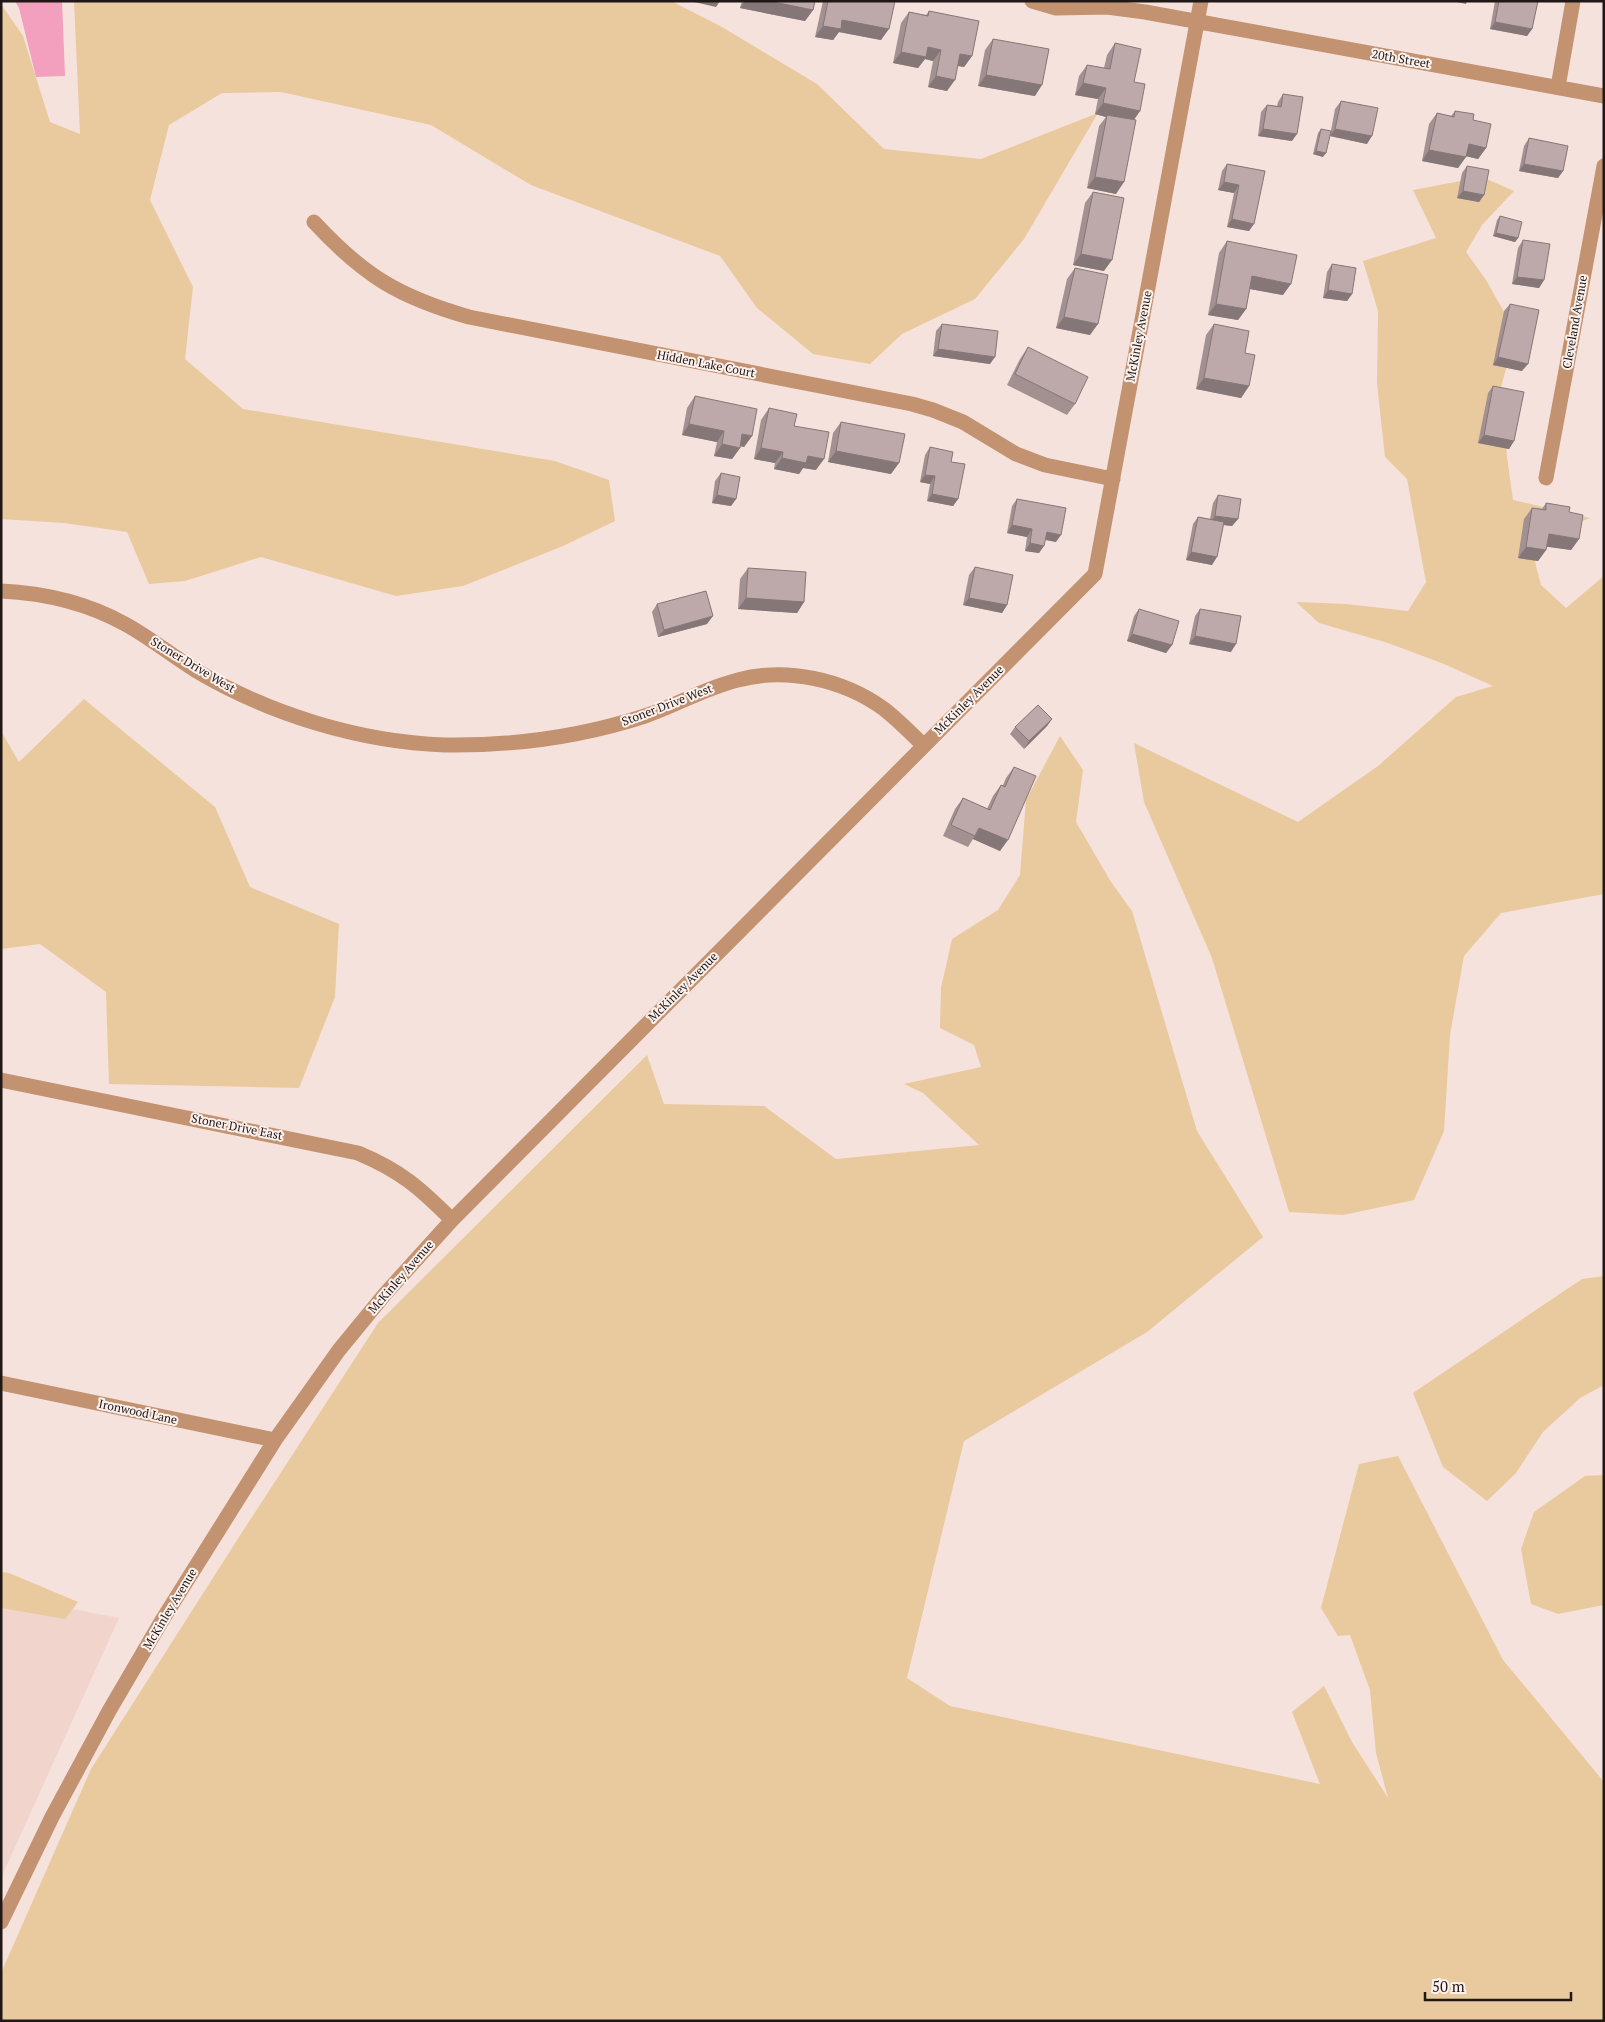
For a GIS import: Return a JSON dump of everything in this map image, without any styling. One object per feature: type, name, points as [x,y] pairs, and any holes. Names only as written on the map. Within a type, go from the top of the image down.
[{"type":"street","name":"20th Street","points":[[1032,1],[1056,8],[1107,8],[1197,22],[1604,96]]},
{"type":"street","name":"McKinley Avenue","points":[[1,1922],[52,1817],[109,1711],[161,1622],[275,1440],[339,1350],[385,1294],[452,1220],[1095,574],[1201,1]]},
{"type":"street","points":[[1558,88],[1573,1]]},
{"type":"street","name":"Cleveland Avenue","points":[[1546,478],[1604,166]]},
{"type":"street","name":"Hidden Lake Court","points":[[314,222],[339,249],[367,272],[398,292],[431,306],[470,317],[912,404],[963,422],[1016,454],[1045,465],[1112,479]]},
{"type":"street","name":"Stoner Drive West","points":[[1,591],[59,598],[94,610],[125,624],[196,670],[239,693],[288,714],[337,729],[387,739],[443,745],[496,745],[547,740],[598,730],[647,715],[711,688],[739,679],[767,675],[798,676],[829,682],[859,694],[883,708],[924,746]]},
{"type":"street","name":"Stoner Drive East","points":[[1,1080],[358,1153],[383,1164],[407,1178],[452,1220]]},
{"type":"street","name":"Ironwood Lane","points":[[1,1384],[275,1440]]},
{"type":"shaded area","points":[[15,1],[62,1],[65,76],[36,77],[19,8]]},
{"type":"shaded area","points":[[74,1],[671,1],[722,27],[817,84],[884,149],[981,159],[1098,113],[1024,239],[975,299],[902,334],[870,364],[813,354],[757,308],[720,256],[531,185],[431,125],[281,92],[222,93],[169,125],[150,200],[193,287],[185,359],[243,409],[555,461],[609,480],[615,521],[563,546],[463,586],[396,596],[261,557],[185,581],[149,584],[127,532],[64,523],[1,519],[1,4],[23,36],[50,122],[80,134]]},
{"type":"shaded area","points":[[1482,177],[1514,191],[1482,225],[1466,252],[1486,280],[1516,333],[1501,387],[1513,500],[1590,518],[1530,543],[1541,585],[1566,608],[1604,576],[1604,894],[1501,913],[1464,956],[1450,1035],[1444,1131],[1414,1200],[1343,1215],[1289,1212],[1212,958],[1144,802],[1134,743],[1298,822],[1378,766],[1456,697],[1493,686],[1444,664],[1388,643],[1319,623],[1296,602],[1346,604],[1408,611],[1426,582],[1407,479],[1385,457],[1377,384],[1378,311],[1363,261],[1436,238],[1413,190]]},
{"type":"shaded area","points":[[84,699],[215,807],[250,887],[339,924],[335,997],[299,1088],[109,1084],[106,992],[40,944],[1,949],[1,731],[19,762]]},
{"type":"shaded area","points":[[1060,736],[1083,770],[1076,822],[1111,882],[1132,911],[1197,1131],[1263,1237],[1147,1332],[964,1441],[907,1678],[950,1706],[1320,1784],[1292,1712],[1324,1686],[1352,1742],[1388,1798],[1376,1753],[1370,1690],[1350,1635],[1338,1636],[1321,1608],[1359,1464],[1398,1456],[1503,1660],[1604,1782],[1604,2021],[1,2021],[1,1973],[91,1769],[378,1323],[647,1055],[664,1104],[764,1106],[836,1159],[979,1145],[923,1093],[904,1084],[981,1067],[974,1045],[940,1028],[941,988],[952,939],[998,910],[1020,875],[1026,800]]},
{"type":"shaded area","points":[[1604,1276],[1604,1385],[1580,1398],[1543,1432],[1516,1473],[1487,1501],[1443,1467],[1413,1393],[1582,1279]]},
{"type":"shaded area","points":[[1604,1475],[1604,1605],[1558,1614],[1531,1604],[1521,1549],[1534,1512],[1585,1476]]},
{"type":"shaded area","points":[[1,1572],[9,1573],[78,1602],[65,1619],[1,1608]]},
{"type":"shaded area","points":[[1,1595],[119,1618],[1,1878]]},
{"type":"building","points":[[769,1],[815,1],[813,10]]},
{"type":"building","points":[[828,1],[895,1],[889,29],[842,20],[841,29],[823,26]]},
{"type":"building","points":[[1499,1],[1538,1],[1532,29],[1495,22]]},
{"type":"building","points":[[929,11],[979,21],[972,56],[960,54],[955,80],[936,76],[941,50],[928,47],[926,57],[901,52],[909,12],[928,16]]},
{"type":"building","points":[[993,39],[1049,49],[1042,85],[986,75]]},
{"type":"building","points":[[1115,43],[1141,49],[1134,82],[1145,84],[1140,111],[1103,103],[1106,88],[1083,83],[1087,65],[1110,69]]},
{"type":"building","points":[[1283,94],[1303,97],[1297,134],[1263,129],[1267,105],[1281,107]]},
{"type":"building","points":[[1341,101],[1378,108],[1372,136],[1335,129]]},
{"type":"building","points":[[1455,111],[1474,114],[1473,120],[1491,124],[1486,148],[1469,144],[1466,157],[1429,150],[1437,113],[1454,117]]},
{"type":"building","points":[[1107,115],[1136,120],[1124,182],[1095,177]]},
{"type":"building","points":[[1321,129],[1331,131],[1326,153],[1316,151]]},
{"type":"building","points":[[1529,138],[1568,146],[1563,171],[1524,164]]},
{"type":"building","points":[[1227,164],[1265,171],[1254,224],[1232,219],[1239,185],[1224,182]]},
{"type":"building","points":[[1467,166],[1489,170],[1484,195],[1463,191]]},
{"type":"building","points":[[1093,192],[1124,198],[1112,260],[1081,254]]},
{"type":"building","points":[[1500,216],[1522,222],[1518,238],[1496,233]]},
{"type":"building","points":[[1523,240],[1550,244],[1544,280],[1517,277]]},
{"type":"building","points":[[1227,241],[1297,255],[1291,284],[1252,276],[1246,309],[1216,304]]},
{"type":"building","points":[[1332,264],[1356,268],[1352,294],[1328,290]]},
{"type":"building","points":[[1075,268],[1108,275],[1098,324],[1064,317]]},
{"type":"building","points":[[1510,304],[1539,310],[1528,364],[1498,357]]},
{"type":"building","points":[[942,324],[998,331],[995,357],[938,349]]},
{"type":"building","points":[[1214,324],[1249,331],[1245,353],[1255,355],[1249,386],[1204,378]]},
{"type":"building","points":[[1028,347],[1088,377],[1075,404],[1015,374]]},
{"type":"building","points":[[1493,386],[1524,392],[1514,441],[1484,435]]},
{"type":"building","points":[[695,396],[757,409],[752,436],[742,434],[740,448],[722,444],[724,431],[689,424]]},
{"type":"building","points":[[769,408],[797,414],[794,426],[829,432],[824,459],[808,456],[806,463],[782,458],[783,452],[761,448]]},
{"type":"building","points":[[841,422],[905,434],[899,463],[836,451]]},
{"type":"building","points":[[930,447],[953,452],[951,462],[965,464],[958,499],[932,494],[935,476],[925,475]]},
{"type":"building","points":[[721,473],[740,477],[736,499],[717,495]]},
{"type":"building","points":[[1218,495],[1241,499],[1238,519],[1215,516]]},
{"type":"building","points":[[1017,499],[1066,508],[1061,535],[1047,532],[1044,546],[1030,543],[1032,529],[1012,525]]},
{"type":"building","points":[[1546,503],[1570,507],[1569,512],[1583,515],[1579,539],[1549,534],[1546,550],[1526,547],[1532,508],[1546,510]]},
{"type":"building","points":[[1198,517],[1224,522],[1217,557],[1191,552]]},
{"type":"building","points":[[975,567],[1013,575],[1007,605],[969,598]]},
{"type":"building","points":[[748,568],[806,572],[804,602],[746,598]]},
{"type":"building","points":[[706,591],[713,616],[664,630],[657,604]]},
{"type":"building","points":[[1139,609],[1179,621],[1172,645],[1132,634]]},
{"type":"building","points":[[1200,609],[1241,616],[1236,644],[1195,636]]},
{"type":"building","points":[[1038,705],[1052,719],[1029,741],[1015,727]]},
{"type":"building","points":[[1014,767],[1036,776],[1008,840],[979,828],[975,836],[951,825],[963,798],[990,810],[1001,785],[1005,787]]}]
